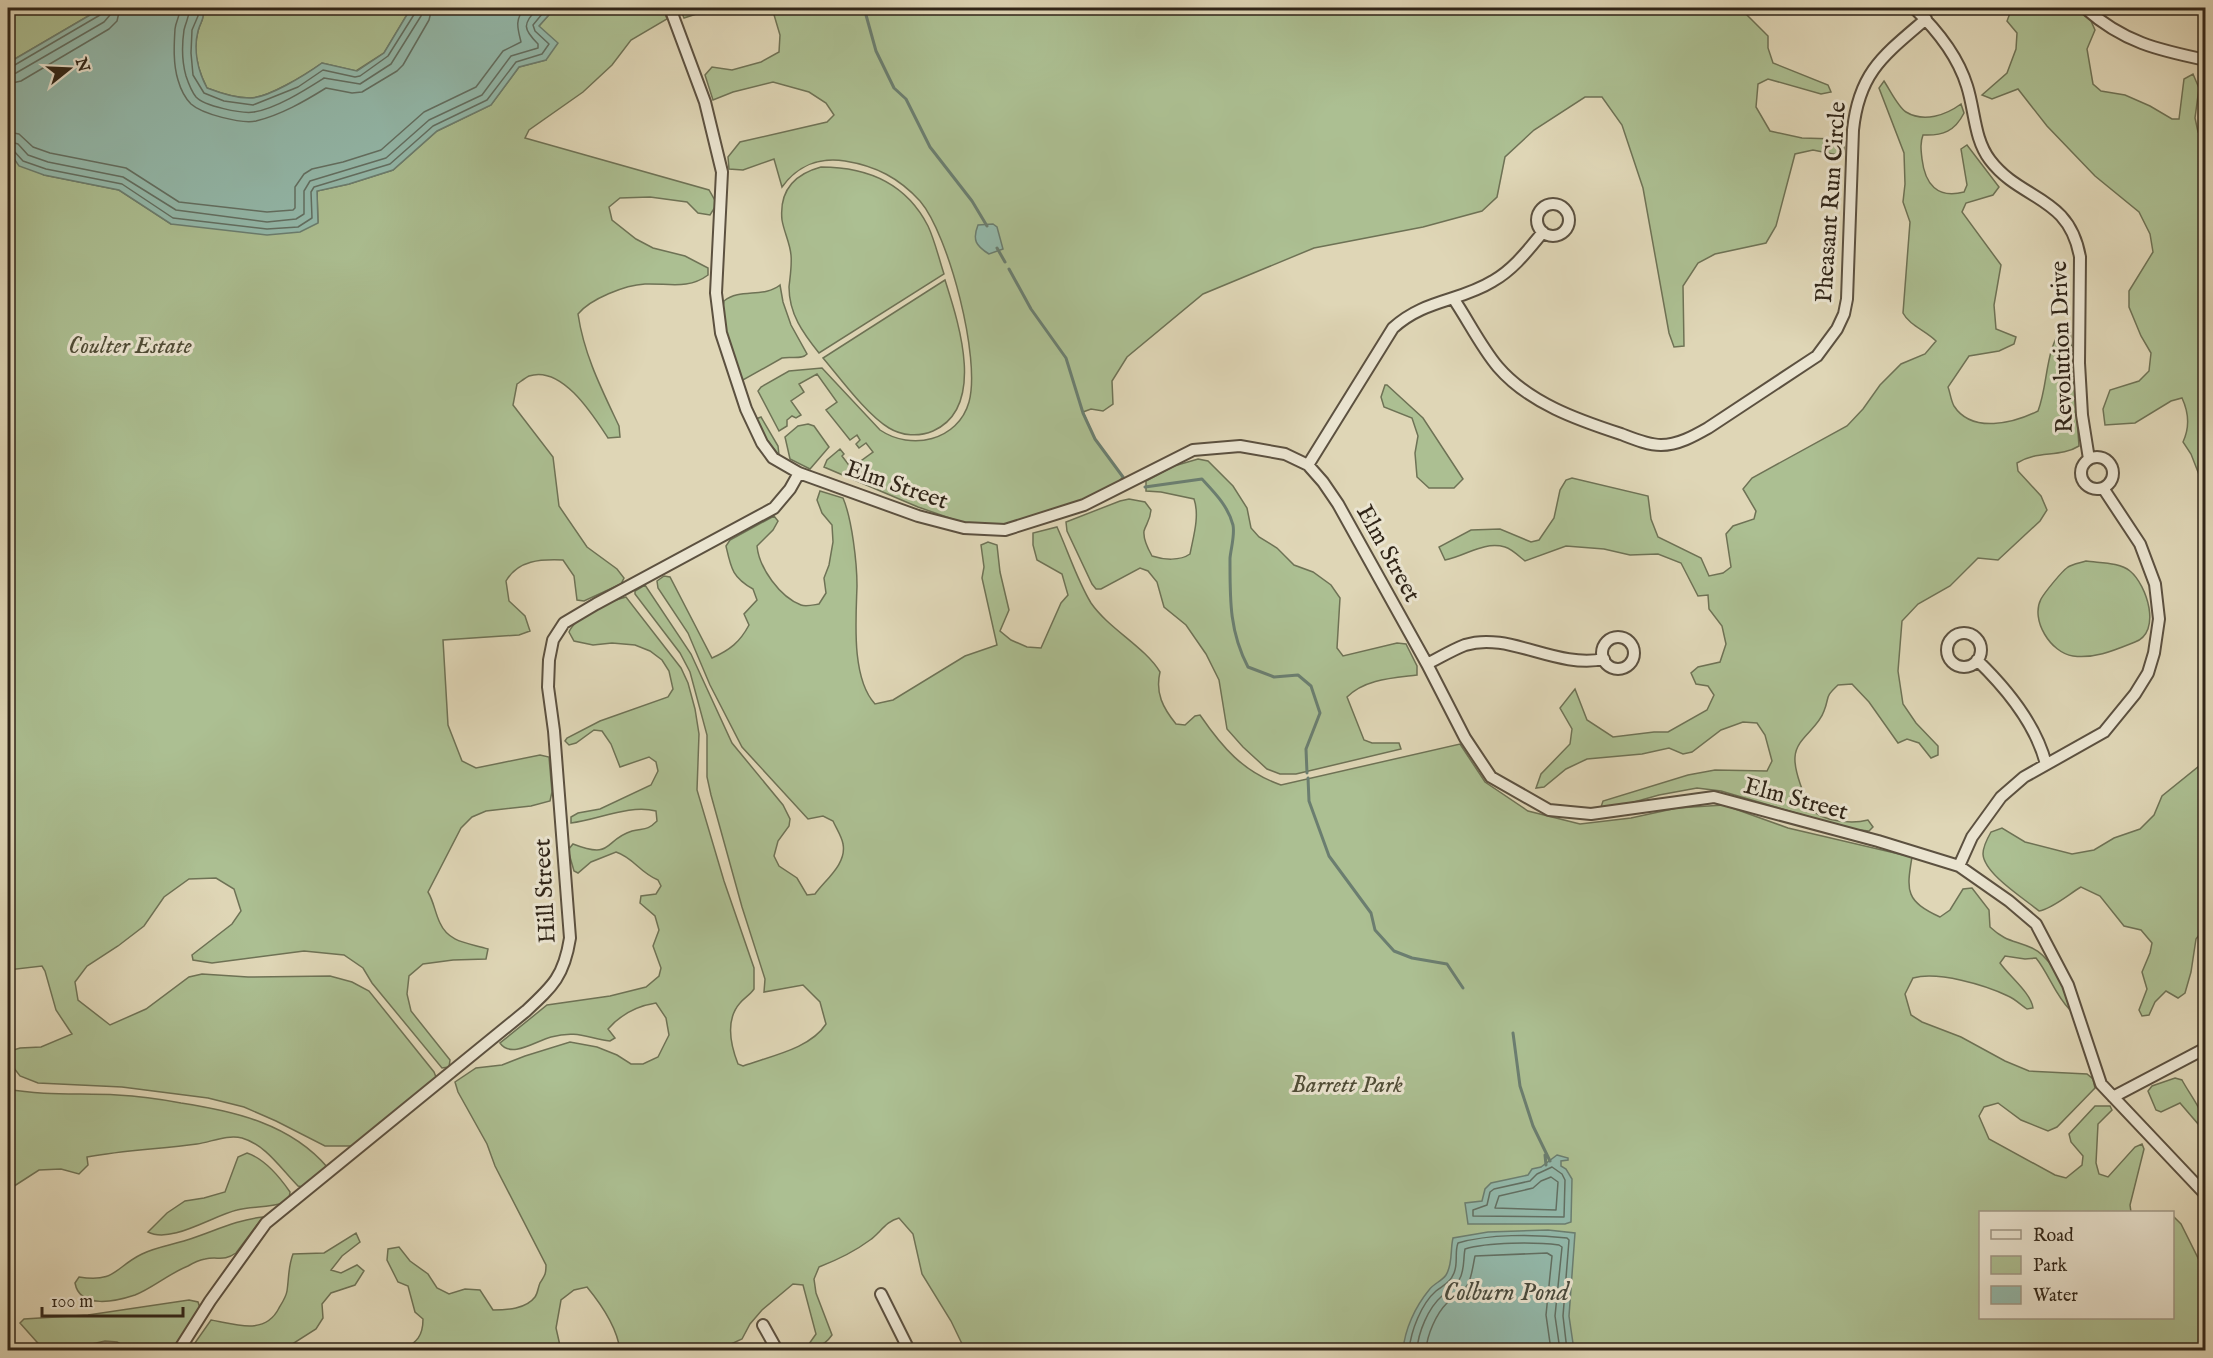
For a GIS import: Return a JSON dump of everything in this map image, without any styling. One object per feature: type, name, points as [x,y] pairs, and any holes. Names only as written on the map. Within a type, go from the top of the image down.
[{"type":"street","name":"Elm Street","points":[[670,8],[705,102],[722,172],[716,293],[721,333],[739,391],[762,443],[773,458],[799,473],[930,519],[964,528],[1005,530],[1084,505],[1193,450],[1240,446],[1285,454],[1308,465],[1338,504],[1427,664],[1465,738],[1491,777],[1549,810],[1592,814],[1714,798],[1959,866],[2009,901],[2028,916],[2039,929],[2076,1004],[2101,1084],[2205,1195]]},
{"type":"street","name":"Revolution Drive","points":[[1914,8],[1926,19],[1961,71],[1967,86],[1978,137],[1991,161],[2002,173],[2062,215],[2073,230],[2080,256],[2079,363],[2082,415],[2089,459]]},
{"type":"street","points":[[2085,8],[2125,36],[2143,45],[2205,60]]},
{"type":"street","name":"Pheasant Run Circle","points":[[1453,298],[1497,366],[1517,386],[1558,410],[1624,436],[1661,445],[1689,438],[1708,428],[1817,356],[1837,329],[1844,314],[1847,299],[1853,130],[1860,92],[1875,66],[1926,19]]},
{"type":"street","points":[[1308,465],[1393,328],[1406,316],[1424,307],[1492,282],[1510,270],[1543,232]]},
{"type":"street","points":[[2102,458],[2110,464],[2113,470],[2111,481],[2103,488],[2088,487],[2082,479],[2081,469],[2089,459],[2102,458]]},
{"type":"street","name":"Hill Street","points":[[179,1350],[211,1299],[266,1223],[526,1011],[559,978],[567,960],[570,938],[554,731],[548,687],[549,660],[553,640],[564,623],[774,508],[790,489],[799,473]]},
{"type":"street","points":[[1959,866],[1972,837],[1992,808],[2014,784],[2104,732],[2146,678],[2154,653],[2159,618],[2155,584],[2140,544],[2103,488]]},
{"type":"street","points":[[1427,664],[1466,645],[1491,642],[1517,646],[1566,660],[1590,662],[1604,659]]},
{"type":"street","points":[[1977,660],[2024,717],[2042,747],[2046,764]]},
{"type":"street","points":[[2113,1098],[2205,1048]]},
{"type":"street","points":[[881,1294],[909,1350]]},
{"type":"street","points":[[763,1325],[777,1350]]},
{"type":"green space","points":[[8,8],[102,8],[8,63]]},
{"type":"green space","points":[[202,8],[411,8],[384,53],[356,71],[322,63],[276,90],[249,98],[207,88],[201,75],[196,53],[198,31],[203,18]]},
{"type":"green space","name":"Coulter Estate","points":[[555,8],[663,8],[667,19],[631,40],[612,65],[583,92],[529,130],[525,138],[709,190],[717,204],[710,215],[698,213],[687,202],[650,197],[620,198],[609,207],[612,220],[636,239],[653,248],[685,256],[708,268],[708,275],[693,283],[645,284],[618,290],[599,298],[578,314],[589,358],[619,426],[620,437],[608,438],[575,394],[553,378],[541,375],[529,376],[517,384],[513,405],[553,457],[559,506],[587,547],[617,569],[624,578],[621,584],[584,601],[577,600],[574,576],[563,560],[531,562],[517,569],[506,581],[509,601],[525,616],[530,631],[519,635],[443,640],[448,725],[462,761],[476,768],[540,755],[549,757],[552,792],[550,801],[531,806],[486,811],[472,817],[461,828],[428,892],[440,923],[449,935],[460,941],[488,949],[486,959],[423,964],[409,976],[407,994],[411,1011],[450,1060],[449,1067],[442,1068],[372,983],[363,968],[344,955],[304,951],[212,963],[193,960],[192,955],[232,924],[241,911],[234,889],[216,878],[189,879],[164,897],[144,926],[87,966],[75,982],[78,1000],[110,1025],[146,1009],[189,977],[202,974],[248,977],[330,976],[352,982],[369,991],[434,1072],[436,1077],[432,1082],[355,1146],[325,1146],[244,1107],[208,1098],[122,1087],[38,1083],[20,1076],[10,1063],[10,1051],[41,1047],[72,1034],[56,1010],[42,966],[8,970],[8,150],[10,155],[44,175],[119,190],[171,224],[318,222],[317,191],[393,170],[437,131],[491,105],[519,67],[546,60],[539,26]]},
{"type":"green space","points":[[680,8],[715,8],[684,18]]},
{"type":"green space","points":[[772,8],[1742,8],[1768,36],[1768,48],[1773,63],[1828,85],[1831,92],[1821,94],[1768,79],[1758,84],[1756,107],[1770,131],[1802,138],[1836,139],[1844,147],[1843,156],[1813,150],[1795,154],[1776,226],[1766,243],[1715,254],[1698,263],[1683,286],[1684,346],[1674,347],[1669,333],[1643,188],[1622,125],[1602,97],[1585,97],[1534,130],[1505,157],[1497,197],[1482,211],[1423,227],[1314,248],[1203,294],[1127,357],[1112,381],[1113,404],[1103,411],[1091,409],[1083,412],[1095,439],[1123,477],[1113,487],[1091,498],[1011,524],[961,522],[918,507],[824,467],[827,460],[840,449],[851,468],[873,452],[866,443],[859,448],[856,444],[860,440],[857,435],[850,440],[826,410],[837,402],[817,374],[799,384],[804,392],[791,401],[801,415],[796,418],[792,416],[787,420],[787,426],[779,431],[758,391],[789,371],[822,368],[880,430],[905,440],[919,441],[944,434],[955,426],[969,402],[972,382],[966,328],[951,268],[931,218],[912,193],[886,174],[867,166],[845,161],[826,160],[809,165],[802,168],[782,187],[774,159],[743,170],[729,169],[728,157],[740,142],[827,122],[834,115],[826,103],[809,92],[773,82],[733,92],[713,100],[705,75],[712,67],[732,70],[761,62],[779,52],[780,35]]},
{"type":"green space","points":[[2012,8],[2075,8],[2091,21],[2095,30],[2087,49],[2093,84],[2101,91],[2125,95],[2172,119],[2179,119],[2184,79],[2193,74],[2199,88],[2195,118],[2198,132],[2206,137],[2206,284],[2200,300],[2206,317],[2205,490],[2191,454],[2183,442],[2188,420],[2182,398],[2171,401],[2135,423],[2105,425],[2103,409],[2110,390],[2139,381],[2149,371],[2151,353],[2129,307],[2129,291],[2153,252],[2150,234],[2139,212],[2095,176],[2047,126],[2018,89],[1992,99],[1982,95],[2007,73],[2016,49],[2017,33],[2007,21]]},
{"type":"green space","points":[[1884,81],[1900,106],[1913,115],[1935,116],[1961,104],[1964,113],[1957,124],[1937,135],[1923,135],[1921,141],[1926,176],[1934,188],[1946,193],[1964,192],[1967,185],[1961,149],[1967,145],[1999,187],[1993,195],[1966,203],[1962,212],[2001,265],[1994,305],[1996,329],[2016,337],[2014,344],[1999,351],[1969,356],[1948,387],[1954,406],[1962,415],[1971,420],[1994,424],[2038,411],[2054,343],[2066,323],[2070,327],[2079,446],[2072,450],[2032,457],[2017,463],[2018,471],[2041,496],[2047,510],[2040,521],[1998,560],[1978,558],[1950,586],[1918,604],[1902,621],[1898,671],[1903,704],[1916,723],[1938,746],[1938,755],[1931,758],[1919,743],[1907,739],[1898,743],[1869,702],[1852,684],[1838,685],[1829,695],[1821,717],[1796,750],[1796,769],[1800,784],[1812,809],[1823,817],[1838,821],[1868,820],[1873,827],[1869,831],[1851,829],[1721,791],[1697,788],[1627,804],[1601,807],[1603,801],[1688,775],[1715,770],[1767,771],[1772,761],[1765,735],[1757,723],[1743,722],[1721,730],[1692,752],[1683,754],[1669,748],[1642,754],[1587,759],[1566,769],[1544,787],[1536,788],[1541,774],[1570,744],[1572,729],[1560,708],[1575,689],[1587,720],[1613,737],[1668,732],[1707,710],[1714,695],[1708,686],[1696,684],[1691,673],[1698,667],[1720,662],[1726,644],[1722,626],[1709,609],[1708,595],[1698,596],[1681,563],[1658,554],[1630,555],[1604,549],[1566,546],[1525,561],[1510,549],[1489,546],[1445,560],[1439,547],[1471,530],[1500,529],[1531,542],[1539,540],[1554,518],[1560,490],[1566,480],[1572,478],[1648,496],[1651,519],[1658,537],[1701,558],[1709,576],[1723,573],[1731,567],[1726,534],[1733,526],[1754,519],[1756,511],[1743,489],[1752,478],[1847,426],[1863,409],[1880,385],[1901,364],[1925,354],[1936,341],[1909,321],[1903,313],[1910,222],[1903,202],[1904,153],[1879,88]]},
{"type":"green space","points":[[821,167],[869,174],[897,188],[919,211],[928,226],[944,274],[819,353],[802,330],[791,306],[789,287],[791,255],[782,220],[782,209],[786,192],[796,179]]},
{"type":"green space","points":[[945,280],[961,339],[964,362],[964,383],[959,403],[950,419],[933,431],[916,435],[899,433],[872,414],[823,358]]},
{"type":"green space","points":[[780,285],[791,325],[807,354],[782,358],[743,380],[725,330],[724,301],[737,295],[774,289]]},
{"type":"green space","points":[[1385,385],[1423,418],[1463,479],[1454,488],[1429,488],[1417,477],[1415,453],[1418,436],[1412,418],[1384,407],[1381,397]]},
{"type":"green space","points":[[761,417],[778,446],[779,455],[763,436],[756,419]]},
{"type":"green space","points":[[808,424],[814,426],[829,447],[810,469],[790,459],[785,437],[798,426]]},
{"type":"green space","points":[[1198,459],[1208,461],[1233,486],[1247,508],[1251,528],[1259,537],[1277,548],[1294,565],[1313,572],[1331,585],[1340,598],[1337,648],[1343,656],[1397,643],[1406,644],[1417,666],[1417,675],[1371,683],[1362,686],[1347,697],[1364,740],[1372,743],[1399,743],[1401,749],[1296,774],[1280,774],[1267,769],[1227,729],[1219,680],[1206,654],[1186,625],[1164,607],[1157,582],[1148,571],[1140,568],[1101,589],[1096,589],[1092,584],[1067,531],[1066,522],[1120,501],[1129,499],[1145,502],[1151,510],[1144,537],[1152,556],[1182,558],[1190,554],[1195,527],[1194,499],[1146,491],[1146,481],[1174,466]]},
{"type":"green space","name":"Barrett Park","points":[[820,491],[843,498],[849,517],[856,566],[858,664],[867,693],[875,704],[893,700],[965,656],[997,645],[982,578],[984,567],[981,545],[988,542],[997,545],[1000,572],[1009,610],[1000,631],[1011,640],[1027,647],[1041,648],[1061,603],[1068,595],[1062,574],[1037,560],[1033,533],[1057,527],[1091,603],[1107,621],[1145,654],[1160,672],[1161,700],[1176,724],[1185,725],[1195,716],[1200,715],[1234,757],[1244,766],[1268,780],[1281,785],[1460,744],[1485,782],[1528,811],[1580,824],[1631,818],[1677,808],[1724,805],[1788,828],[1912,857],[1909,879],[1911,894],[1920,906],[1940,917],[1950,910],[1963,889],[1972,888],[1989,910],[1990,927],[2006,938],[2032,948],[2046,959],[2057,974],[2073,1007],[2070,1010],[2065,1004],[2036,958],[2005,956],[2000,963],[2028,996],[2033,1008],[2027,1009],[2008,996],[1974,984],[1948,978],[1923,976],[1913,978],[1905,994],[1911,1015],[2029,1071],[2087,1074],[2093,1079],[2095,1088],[2057,1127],[2048,1131],[2021,1120],[1998,1103],[1984,1107],[1979,1116],[1989,1139],[2055,1175],[2066,1178],[2082,1165],[2083,1156],[2071,1142],[2069,1134],[2095,1106],[2110,1106],[2112,1110],[2098,1124],[2096,1163],[2099,1174],[2108,1177],[2135,1147],[2142,1144],[2144,1149],[2130,1205],[2131,1211],[1979,1211],[1979,1319],[2174,1319],[2174,1217],[2181,1224],[2205,1272],[2205,1350],[965,1350],[951,1321],[922,1274],[913,1234],[899,1218],[890,1222],[858,1248],[819,1267],[814,1279],[816,1293],[832,1335],[825,1343],[812,1349],[796,1350],[809,1344],[816,1334],[803,1285],[793,1284],[762,1310],[750,1324],[742,1339],[718,1350],[620,1350],[616,1333],[608,1317],[587,1287],[574,1290],[561,1300],[556,1328],[561,1350],[403,1350],[418,1338],[422,1330],[423,1319],[415,1312],[408,1286],[398,1282],[387,1260],[388,1249],[399,1247],[410,1261],[428,1274],[437,1288],[449,1294],[465,1289],[480,1290],[493,1310],[516,1308],[527,1304],[536,1295],[545,1273],[546,1265],[455,1082],[476,1068],[502,1065],[570,1042],[597,1047],[631,1064],[643,1064],[658,1057],[669,1035],[666,1018],[656,1003],[642,1006],[618,1019],[608,1029],[615,1038],[610,1041],[568,1034],[551,1037],[517,1049],[505,1048],[500,1043],[547,1005],[610,996],[646,987],[659,976],[661,968],[653,946],[659,930],[655,916],[640,903],[641,896],[656,894],[661,886],[658,880],[616,852],[591,862],[578,873],[574,871],[568,850],[573,844],[595,850],[602,849],[623,835],[654,824],[657,821],[656,811],[646,809],[624,811],[571,823],[571,817],[578,813],[600,809],[651,785],[658,771],[656,762],[649,757],[620,767],[611,744],[602,731],[594,730],[576,743],[569,745],[565,741],[600,721],[668,697],[673,689],[669,671],[662,660],[650,651],[635,645],[612,643],[593,645],[574,641],[569,632],[578,621],[594,610],[626,597],[681,668],[688,683],[699,734],[697,790],[724,881],[754,968],[754,989],[742,1001],[732,1017],[733,1049],[738,1064],[743,1066],[800,1046],[819,1033],[826,1024],[820,1002],[803,985],[764,992],[765,979],[711,795],[707,777],[707,735],[690,672],[680,653],[635,594],[635,591],[645,585],[691,654],[732,743],[783,805],[790,819],[789,826],[778,841],[774,856],[779,866],[797,878],[807,895],[815,894],[839,865],[842,858],[842,841],[833,821],[823,816],[808,819],[742,747],[710,685],[688,633],[658,588],[657,581],[664,576],[670,577],[712,658],[724,652],[734,645],[746,631],[749,625],[744,614],[757,600],[753,589],[734,571],[726,546],[730,540],[774,516],[778,521],[773,530],[757,546],[766,572],[778,589],[793,601],[805,606],[819,604],[826,593],[824,578],[833,542],[832,525],[822,513],[817,500]]},
{"type":"green space","points":[[2086,561],[2115,564],[2130,571],[2142,587],[2150,619],[2143,637],[2135,642],[2112,651],[2081,657],[2065,654],[2050,642],[2040,625],[2038,607],[2043,596],[2065,569]]},
{"type":"green space","points":[[2205,748],[2205,927],[2196,939],[2185,993],[2178,998],[2166,991],[2155,1002],[2149,1015],[2142,1016],[2139,1010],[2147,989],[2142,972],[2152,943],[2141,930],[2124,926],[2100,896],[2081,887],[2055,904],[2039,911],[2006,886],[1990,870],[1985,862],[1984,848],[1991,832],[2002,828],[2025,842],[2072,854],[2094,850],[2114,838],[2140,829],[2154,815],[2162,796],[2199,766]]},
{"type":"green space","points":[[2175,1078],[2182,1080],[2197,1105],[2203,1118],[2205,1132],[2180,1103],[2161,1112],[2156,1110],[2148,1091],[2152,1086]]},
{"type":"green space","points":[[8,1089],[133,1096],[221,1110],[279,1130],[297,1140],[328,1168],[303,1187],[298,1186],[273,1158],[258,1146],[242,1138],[231,1137],[197,1144],[87,1157],[88,1165],[79,1174],[61,1169],[39,1170],[8,1190]]},
{"type":"green space","points":[[247,1153],[260,1159],[276,1174],[290,1192],[289,1199],[277,1205],[227,1213],[180,1232],[157,1235],[148,1232],[167,1213],[185,1201],[225,1192],[238,1157]]},
{"type":"green space","points":[[263,1217],[236,1253],[228,1257],[203,1259],[135,1295],[100,1301],[91,1300],[78,1292],[75,1283],[79,1277],[108,1276],[142,1254],[234,1223]]},
{"type":"green space","points":[[356,1233],[360,1242],[342,1256],[331,1270],[341,1273],[357,1265],[364,1271],[355,1285],[331,1293],[322,1304],[323,1318],[316,1329],[283,1350],[190,1350],[211,1320],[249,1326],[266,1322],[273,1317],[286,1295],[293,1254],[324,1253]]},
{"type":"green space","points":[[189,1300],[198,1302],[200,1308],[172,1350],[132,1350],[117,1342],[105,1341],[92,1344],[84,1350],[44,1350],[20,1323],[24,1319],[88,1315]]},
{"type":"water","points":[[102,8],[202,8],[203,18],[196,46],[199,68],[207,88],[243,98],[257,97],[276,90],[322,63],[357,71],[384,53],[411,8],[555,8],[539,26],[558,43],[546,60],[519,67],[491,105],[437,131],[393,170],[317,191],[318,223],[300,232],[267,235],[171,224],[119,190],[44,175],[19,166],[8,150],[8,63]]},
{"type":"water","points":[[993,224],[997,227],[1003,249],[989,254],[978,245],[975,235],[978,225]]},
{"type":"water","name":"Colburn Pond","points":[[1557,1155],[1568,1158],[1568,1160],[1561,1161],[1561,1166],[1566,1169],[1572,1179],[1571,1222],[1565,1224],[1468,1224],[1465,1203],[1482,1201],[1485,1189],[1491,1183],[1528,1175],[1532,1169],[1541,1167]]},
{"type":"water","name":"Colburn Pond","points":[[1548,1230],[1575,1233],[1569,1316],[1574,1350],[1403,1350],[1408,1326],[1419,1304],[1448,1271],[1453,1238],[1488,1232]]},
{"type":"waterway","points":[[867,8],[866,15],[876,51],[894,88],[906,99],[930,147],[972,201],[987,226]]},
{"type":"waterway","points":[[997,248],[1005,262]]},
{"type":"waterway","points":[[1009,269],[1031,309],[1066,358],[1083,413],[1095,439],[1123,477]]},
{"type":"waterway","points":[[1145,487],[1202,479],[1228,512],[1233,525],[1230,558],[1232,614],[1242,654],[1248,667],[1274,677],[1298,675],[1311,686],[1320,713],[1306,749],[1307,773]]},
{"type":"waterway","points":[[1308,778],[1309,801],[1329,856],[1371,913],[1375,930],[1394,951],[1412,958],[1447,964],[1463,988]]},
{"type":"waterway","points":[[1513,1033],[1520,1086],[1533,1126],[1550,1161]]},
{"type":"waterway","points":[[1545,1155],[1546,1165]]}]
